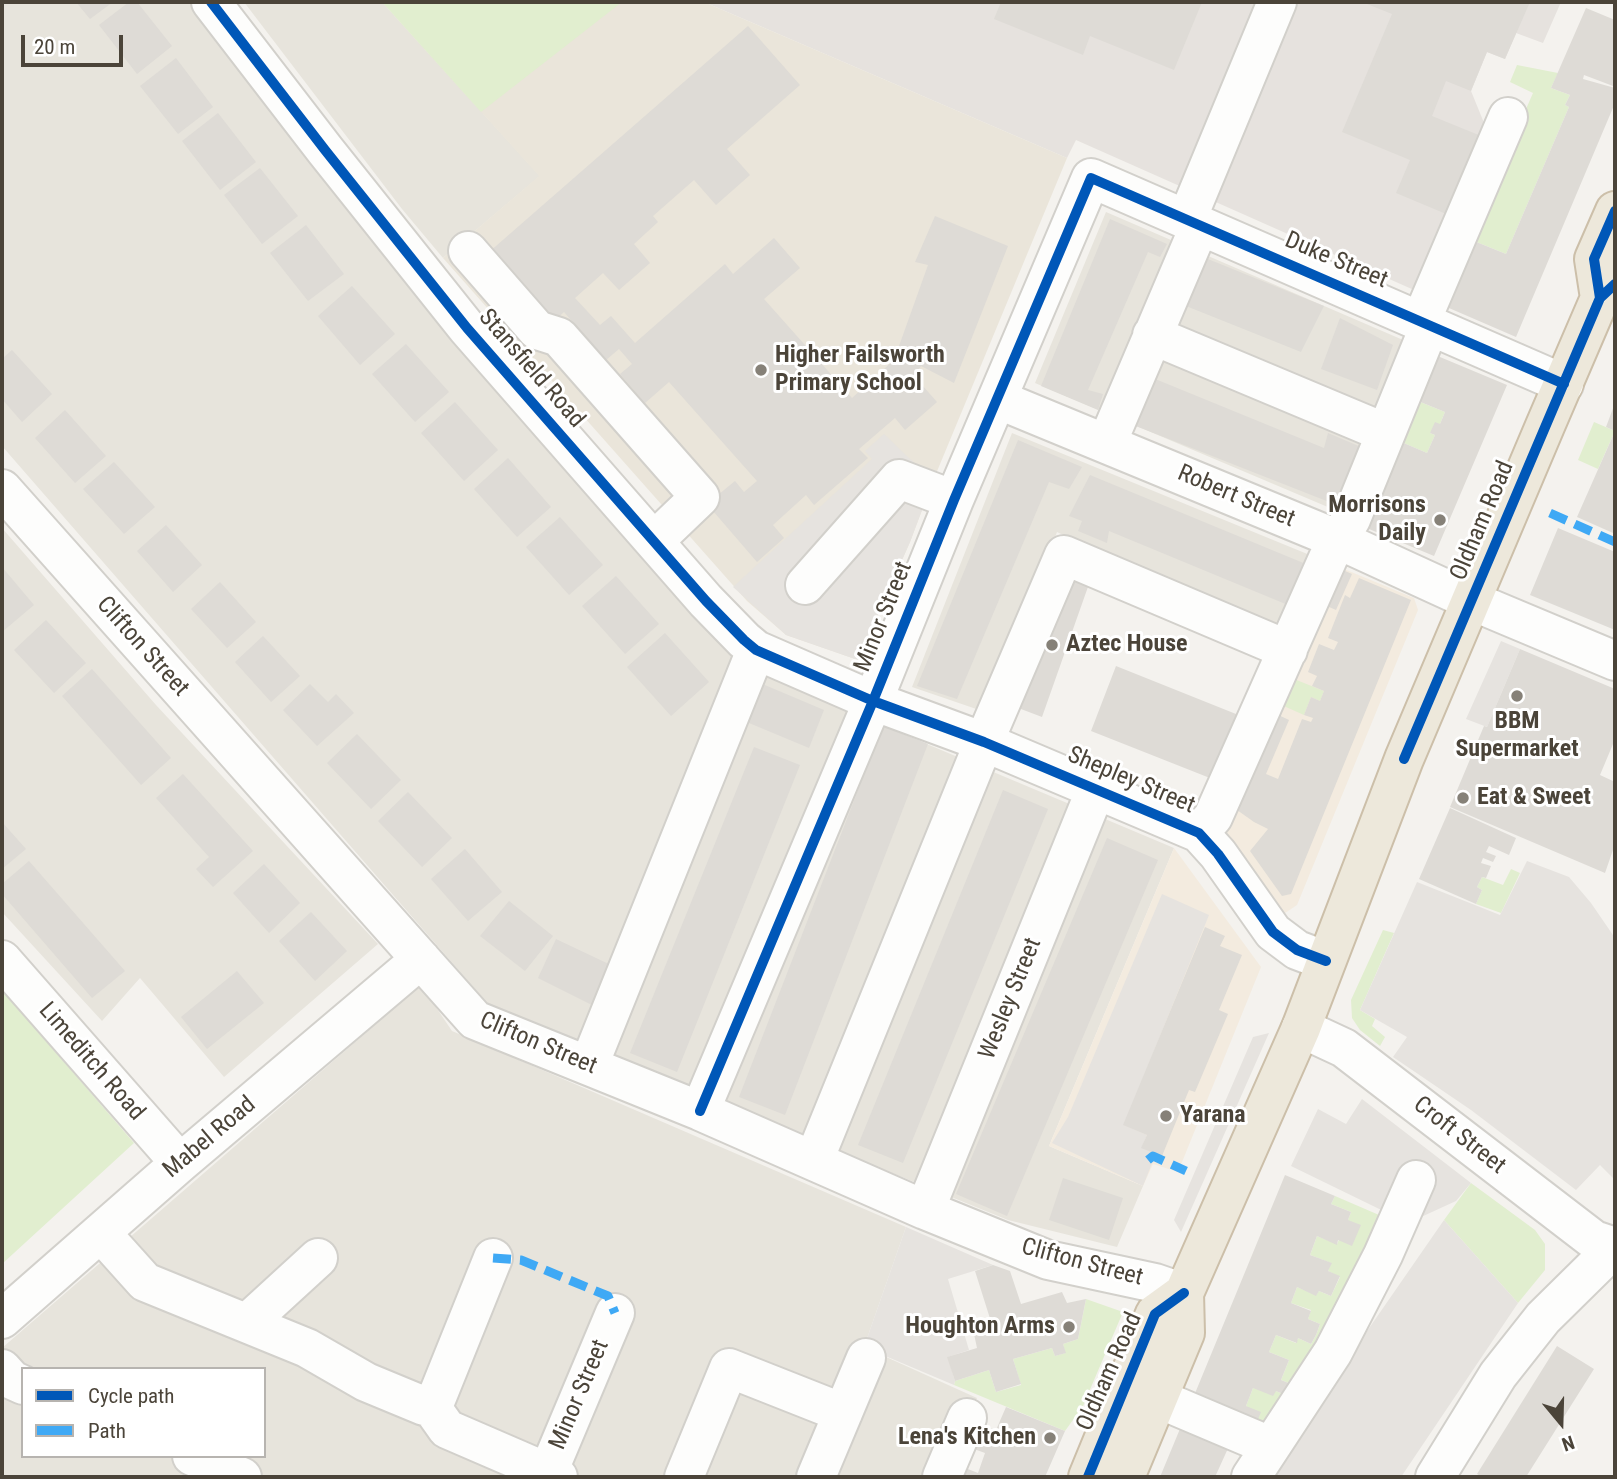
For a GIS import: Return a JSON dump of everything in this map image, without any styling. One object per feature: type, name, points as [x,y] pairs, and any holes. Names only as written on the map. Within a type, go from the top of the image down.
[{"type":"highway","name":"Oldham Road","points":[[1125,1477],[1185,1333],[1184,1293],[1301,1028],[1404,759],[1564,384],[1610,295],[1594,259],[1615,211]]},
{"type":"highway","name":"Oldham Road","points":[[1088,1477],[1155,1314],[1184,1293]]},
{"type":"street","name":"Stansfield Road","points":[[211,2],[467,328],[706,601],[756,650],[873,701]]},
{"type":"street","points":[[1107,443],[1153,335],[1277,2]]},
{"type":"street","points":[[1199,833],[1213,817],[1329,556],[1351,519],[1508,117]]},
{"type":"street","name":"Duke Street","points":[[1091,178],[1564,384]]},
{"type":"street","name":"Minor Street","points":[[700,1111],[1091,178]]},
{"type":"street","points":[[468,251],[537,330],[559,337],[700,497],[654,541]]},
{"type":"street","points":[[1153,335],[1386,433]]},
{"type":"street","name":"Robert Street","points":[[997,399],[1339,540],[1472,601],[1615,661]]},
{"type":"street","points":[[805,585],[899,479],[954,500]]},
{"type":"street","name":"Clifton Street","points":[[2,489],[475,1020],[700,1111],[925,1210],[1048,1259],[1155,1283],[1184,1293]]},
{"type":"street","points":[[814,1160],[984,742],[1064,555],[1288,650]]},
{"type":"street","points":[[589,1065],[756,650]]},
{"type":"street","name":"Shepley Street","points":[[873,701],[984,742],[1199,833],[1273,932],[1297,950],[1326,961]]},
{"type":"street","name":"Wesley Street","points":[[925,1210],[1096,789]]},
{"type":"street","name":"Mabel Road","points":[[2,1319],[180,1163],[421,959]]},
{"type":"street","name":"Limeditch Road","points":[[2,961],[180,1163]]},
{"type":"street","name":"Croft Street","points":[[1301,1028],[1344,1048],[1594,1240],[1615,1247]]},
{"type":"street","points":[[1159,1399],[1260,1462],[1333,1352],[1383,1255],[1416,1180]]},
{"type":"street","points":[[101,1233],[145,1282],[307,1348],[366,1382],[424,1406],[435,1402],[493,1258]]},
{"type":"street","points":[[1435,1477],[1497,1376],[1544,1318],[1615,1247]]},
{"type":"street","points":[[247,1323],[318,1258]]},
{"type":"street","name":"Minor Street","points":[[551,1476],[615,1313]]},
{"type":"street","points":[[816,1477],[866,1358]]},
{"type":"street","points":[[684,1477],[729,1368],[843,1413]]},
{"type":"street","points":[[2,1369],[12,1380],[21,1384]]},
{"type":"street","points":[[430,1405],[447,1429],[551,1476]]},
{"type":"street","points":[[942,1477],[967,1418]]},
{"type":"street","points":[[197,1458],[242,1477]]},
{"type":"shaded area","points":[[2,2],[202,2],[739,665],[1174,848],[1049,1146],[1143,1186],[1117,1247],[1008,1220],[495,1012],[2,446]]},
{"type":"shaded area","points":[[244,2],[382,2],[540,176],[443,258],[402,209]]},
{"type":"shaded area","name":"Higher Failsworth Primary School","points":[[382,2],[704,2],[1067,158],[910,542],[858,660],[786,635],[747,601],[443,258],[539,176]]},
{"type":"shaded area","points":[[704,2],[1561,2],[1543,43],[1516,33],[1505,59],[1487,52],[1471,91],[1491,140],[1423,294],[1076,140],[1067,158]]},
{"type":"shaded area","points":[[1106,212],[1417,346],[1349,516],[1035,383]]},
{"type":"shaded area","points":[[1012,433],[1322,560],[1285,642],[1057,532],[988,713],[912,687]]},
{"type":"shaded area","points":[[884,434],[933,481],[910,542],[858,660],[786,635],[733,587],[872,459],[865,451]]},
{"type":"shaded area","points":[[2,528],[156,705],[378,944],[224,1077],[140,978],[102,1021],[2,912]]},
{"type":"shaded area","points":[[1332,564],[1414,598],[1418,610],[1297,905],[1276,919],[1195,818]]},
{"type":"shaded area","points":[[1501,641],[1520,649],[1487,727],[1466,719]]},
{"type":"shaded area","points":[[1174,848],[1261,967],[1178,1172],[1153,1164],[1143,1186],[1049,1146]]},
{"type":"shaded area","points":[[1527,861],[1569,877],[1615,938],[1615,1180],[1600,1165],[1576,1190],[1471,1110],[1393,1057],[1407,1037],[1360,1010],[1417,882],[1500,915]]},
{"type":"shaded area","points":[[1162,894],[1209,915],[1124,1125],[1147,1135],[1142,1147],[1156,1153],[1143,1186],[1052,1143],[1068,1117]]},
{"type":"shaded area","points":[[421,985],[452,1031],[906,1227],[864,1347],[977,1398],[941,1477],[2,1477],[2,1348]]},
{"type":"shaded area","points":[[1269,1033],[1181,1232],[1174,1220],[1253,1037]]},
{"type":"shaded area","points":[[1362,1099],[1471,1183],[1456,1201],[1408,1223],[1291,1166],[1318,1109],[1346,1124]]},
{"type":"shaded area","points":[[1444,1220],[1518,1303],[1401,1477],[1266,1477]]},
{"type":"shaded area","points":[[906,1227],[993,1265],[948,1279],[969,1350],[948,1357],[954,1385],[864,1347]]},
{"type":"green space","points":[[382,2],[622,2],[481,112]]},
{"type":"green space","points":[[1517,65],[1558,73],[1551,88],[1570,95],[1565,105],[1569,107],[1506,254],[1469,239],[1533,93],[1510,82]]},
{"type":"green space","points":[[1418,401],[1445,412],[1440,424],[1430,433],[1435,435],[1427,453],[1392,438]]},
{"type":"green space","points":[[1594,422],[1615,431],[1598,469],[1578,460]]},
{"type":"green space","points":[[1289,677],[1324,691],[1320,701],[1311,697],[1304,715],[1277,703]]},
{"type":"green space","points":[[1511,869],[1520,873],[1501,913],[1476,904],[1482,890],[1477,887],[1482,877],[1503,885]]},
{"type":"green space","points":[[1383,930],[1394,933],[1360,1010],[1375,1019],[1372,1026],[1385,1037],[1380,1046],[1360,1030],[1352,1018],[1351,1000]]},
{"type":"green space","points":[[2,990],[134,1143],[2,1264]]},
{"type":"green space","points":[[1471,1183],[1535,1230],[1545,1244],[1545,1270],[1518,1303],[1444,1220]]},
{"type":"green space","points":[[1335,1196],[1386,1218],[1301,1388],[1281,1380],[1289,1360],[1269,1352],[1276,1335],[1296,1343],[1298,1338],[1311,1344],[1316,1335],[1320,1324],[1308,1319],[1311,1310],[1291,1303],[1297,1287],[1316,1295],[1319,1291],[1331,1296],[1340,1277],[1328,1271],[1331,1263],[1310,1255],[1317,1236],[1337,1244],[1348,1220],[1351,1212],[1331,1204]]},
{"type":"green space","points":[[1086,1299],[1123,1312],[1083,1406],[1065,1431],[954,1385],[955,1381],[989,1370],[996,1392],[1021,1385],[1013,1359],[1052,1348],[1055,1356],[1065,1353],[1063,1344],[1078,1339]]},
{"type":"green space","points":[[1253,1388],[1276,1391],[1294,1399],[1265,1432],[1246,1406]]},
{"type":"building","points":[[76,2],[113,2],[90,19]]},
{"type":"building","points":[[129,2],[137,2],[172,46],[137,74],[99,25]]},
{"type":"building","points":[[1001,2],[1202,2],[1174,70],[1090,36],[1083,55],[994,19]]},
{"type":"building","points":[[1362,2],[1530,2],[1505,59],[1487,52],[1471,91],[1446,81],[1432,116],[1491,140],[1458,219],[1396,193],[1410,160],[1342,132],[1392,14]]},
{"type":"building","points":[[1586,8],[1615,20],[1613,86],[1584,75],[1583,79],[1615,88],[1615,103],[1516,337],[1442,305],[1469,239],[1506,254],[1569,107],[1565,105],[1570,95],[1551,88]]},
{"type":"building","points":[[748,26],[800,85],[727,149],[750,175],[716,205],[694,180],[653,216],[658,222],[634,244],[650,263],[619,290],[603,273],[575,298],[600,325],[611,316],[635,343],[725,264],[733,274],[774,238],[800,268],[764,299],[852,398],[894,360],[928,265],[915,262],[935,216],[1008,246],[954,383],[921,366],[914,376],[937,402],[905,430],[895,418],[859,449],[868,458],[814,505],[806,495],[773,525],[784,538],[757,562],[707,504],[735,481],[744,492],[757,481],[669,382],[645,403],[620,374],[632,364],[619,349],[606,360],[564,312],[551,324],[488,253]]},
{"type":"building","points":[[176,58],[213,107],[178,134],[140,86]]},
{"type":"building","points":[[218,113],[256,162],[220,190],[182,141]]},
{"type":"building","points":[[260,168],[298,216],[262,244],[224,195]]},
{"type":"building","points":[[1110,219],[1167,244],[1160,257],[1148,252],[1088,390],[1103,394],[1098,410],[1041,386]]},
{"type":"building","points":[[306,225],[344,274],[308,301],[270,253]]},
{"type":"building","points":[[1198,255],[1324,306],[1301,352],[1181,304]]},
{"type":"building","points":[[352,286],[395,334],[360,365],[318,316]]},
{"type":"building","points":[[1340,318],[1393,345],[1377,390],[1321,369]]},
{"type":"building","points":[[406,344],[449,392],[415,422],[372,374]]},
{"type":"building","points":[[12,350],[52,394],[22,422],[2,399],[2,359]]},
{"type":"building","points":[[1428,352],[1507,385],[1434,556],[1357,524],[1392,438],[1427,453],[1435,435],[1430,433],[1435,422],[1440,424],[1445,412],[1418,401]]},
{"type":"building","points":[[1143,374],[1324,448],[1328,433],[1361,447],[1347,509],[1128,423]]},
{"type":"building","points":[[455,402],[498,450],[464,481],[421,433]]},
{"type":"building","points":[[1615,403],[1615,431],[1606,427]]},
{"type":"building","points":[[65,410],[106,456],[75,483],[35,438]]},
{"type":"building","points":[[1615,431],[1615,528],[1613,533],[1577,517]]},
{"type":"building","points":[[1018,440],[1082,467],[1069,489],[1049,482],[957,699],[917,686]]},
{"type":"building","points":[[508,458],[551,507],[517,537],[474,489]]},
{"type":"building","points":[[114,462],[155,507],[124,534],[83,489]]},
{"type":"building","points":[[1090,475],[1318,569],[1300,610],[1109,531],[1107,543],[1078,531],[1082,521],[1069,516]]},
{"type":"building","points":[[560,517],[603,565],[569,595],[526,547]]},
{"type":"building","points":[[166,525],[202,565],[173,592],[137,551]]},
{"type":"building","points":[[1558,528],[1615,552],[1615,630],[1530,595]]},
{"type":"building","points":[[2,567],[34,605],[2,632]]},
{"type":"building","points":[[1336,567],[1352,574],[1336,610],[1320,603]]},
{"type":"building","name":"Aztec House","points":[[1064,573],[1089,584],[1042,717],[1013,706]]},
{"type":"building","points":[[616,576],[659,624],[625,654],[582,606]]},
{"type":"building","points":[[1359,578],[1411,600],[1291,894],[1282,896],[1250,851],[1268,829],[1230,805],[1270,711],[1289,720],[1266,774],[1278,779],[1302,719],[1311,722],[1313,718],[1304,715],[1311,697],[1320,701],[1324,691],[1312,686],[1317,676],[1308,672],[1319,644],[1334,650],[1338,642],[1328,638],[1345,595],[1350,598]]},
{"type":"building","points":[[220,582],[256,622],[227,648],[191,609]]},
{"type":"building","points":[[46,620],[86,663],[54,693],[14,650]]},
{"type":"building","points":[[665,633],[709,682],[671,716],[627,667]]},
{"type":"building","points":[[263,636],[300,676],[271,702],[235,662]]},
{"type":"building","points":[[1520,649],[1615,689],[1615,745],[1613,744],[1600,775],[1615,782],[1615,844],[1605,873],[1450,807]]},
{"type":"building","points":[[1116,666],[1246,718],[1220,782],[1091,731]]},
{"type":"building","points":[[92,669],[171,758],[141,785],[62,696]]},
{"type":"building","points":[[753,680],[824,710],[809,748],[737,718]]},
{"type":"building","points":[[310,684],[328,702],[336,694],[354,713],[317,746],[283,710]]},
{"type":"building","points":[[883,726],[928,744],[785,1115],[739,1097]]},
{"type":"building","points":[[357,734],[401,780],[371,809],[327,763]]},
{"type":"building","points":[[754,747],[800,765],[677,1072],[630,1053]]},
{"type":"building","points":[[183,774],[253,851],[213,887],[196,869],[209,857],[156,798]]},
{"type":"building","points":[[1003,790],[1048,809],[903,1163],[858,1145]]},
{"type":"building","points":[[408,792],[452,838],[422,867],[378,821]]},
{"type":"building","points":[[1450,808],[1516,838],[1509,855],[1489,846],[1486,852],[1496,856],[1493,862],[1483,858],[1481,863],[1491,866],[1486,878],[1482,877],[1477,887],[1482,890],[1476,904],[1419,879]]},
{"type":"building","points":[[2,822],[26,849],[2,869]]},
{"type":"building","points":[[1107,838],[1158,860],[1007,1216],[956,1194]]},
{"type":"building","points":[[465,849],[502,892],[468,921],[431,879]]},
{"type":"building","points":[[29,861],[125,971],[92,998],[2,894],[2,884]]},
{"type":"building","points":[[264,864],[300,903],[269,933],[233,893]]},
{"type":"building","points":[[509,901],[553,936],[525,971],[480,936]]},
{"type":"building","points":[[311,912],[347,951],[315,981],[279,941]]},
{"type":"building","points":[[1205,927],[1225,936],[1220,946],[1242,955],[1219,1010],[1228,1014],[1195,1092],[1189,1090],[1162,1156],[1141,1148],[1147,1135],[1123,1125]]},
{"type":"building","points":[[556,939],[613,966],[594,1006],[538,978]]},
{"type":"building","points":[[237,971],[264,1003],[207,1049],[181,1017]]},
{"type":"building","points":[[1285,1175],[1335,1196],[1331,1204],[1351,1212],[1348,1220],[1361,1225],[1352,1246],[1338,1240],[1337,1245],[1317,1236],[1310,1255],[1332,1263],[1328,1271],[1340,1276],[1331,1296],[1319,1291],[1316,1296],[1297,1287],[1291,1303],[1311,1311],[1308,1319],[1320,1324],[1316,1335],[1311,1344],[1298,1338],[1297,1343],[1276,1335],[1269,1352],[1289,1360],[1281,1380],[1301,1388],[1294,1399],[1276,1391],[1273,1396],[1253,1388],[1246,1406],[1261,1412],[1254,1429],[1191,1403]]},
{"type":"building","points":[[1063,1178],[1123,1198],[1109,1240],[1049,1220]]},
{"type":"building","points":[[993,1265],[1010,1271],[1021,1304],[1062,1292],[1067,1303],[1086,1299],[1078,1339],[1063,1344],[1066,1353],[1055,1356],[1052,1348],[1013,1359],[1021,1384],[996,1392],[989,1370],[955,1381],[947,1357],[977,1348],[974,1334],[993,1328],[975,1271]]},
{"type":"building","points":[[1557,1346],[1594,1369],[1526,1477],[1482,1477],[1477,1474]]},
{"type":"building","points":[[1006,1407],[1065,1431],[1045,1477],[950,1477],[955,1464],[978,1473],[985,1453],[963,1445],[973,1422],[996,1430]]},
{"type":"building","points":[[1182,1424],[1230,1444],[1215,1477],[1160,1477]]},
{"type":"marked path","points":[[1550,513],[1615,542]]},
{"type":"marked path","points":[[1148,1160],[1153,1156],[1186,1171]]},
{"type":"marked path","points":[[493,1258],[521,1260],[608,1296],[615,1313]]},
{"type":"cycle path","points":[[211,2],[467,328],[706,601],[744,640],[756,650],[873,701],[984,742],[1199,833],[1218,854],[1273,932],[1297,950],[1326,961]]},
{"type":"cycle path","points":[[700,1111],[1091,178],[1564,384]]},
{"type":"cycle path","points":[[1600,298],[1594,259],[1615,211]]},
{"type":"cycle path","points":[[1404,759],[1600,298],[1615,284]]},
{"type":"cycle path","points":[[1088,1477],[1155,1314],[1184,1293]]},
{"type":"place","name":"Higher Failsworth Primary School","points":[[761,370]]},
{"type":"place","name":"Morrisons Daily","points":[[1440,520]]},
{"type":"place","name":"Aztec House","points":[[1052,645]]},
{"type":"place","name":"BBM Supermarket","points":[[1517,696]]},
{"type":"place","name":"Eat & Sweet","points":[[1463,798]]},
{"type":"place","name":"Yarana","points":[[1166,1116]]},
{"type":"place","name":"Houghton Arms","points":[[1069,1327]]},
{"type":"place","name":"Lena's Kitchen","points":[[1050,1438]]}]
